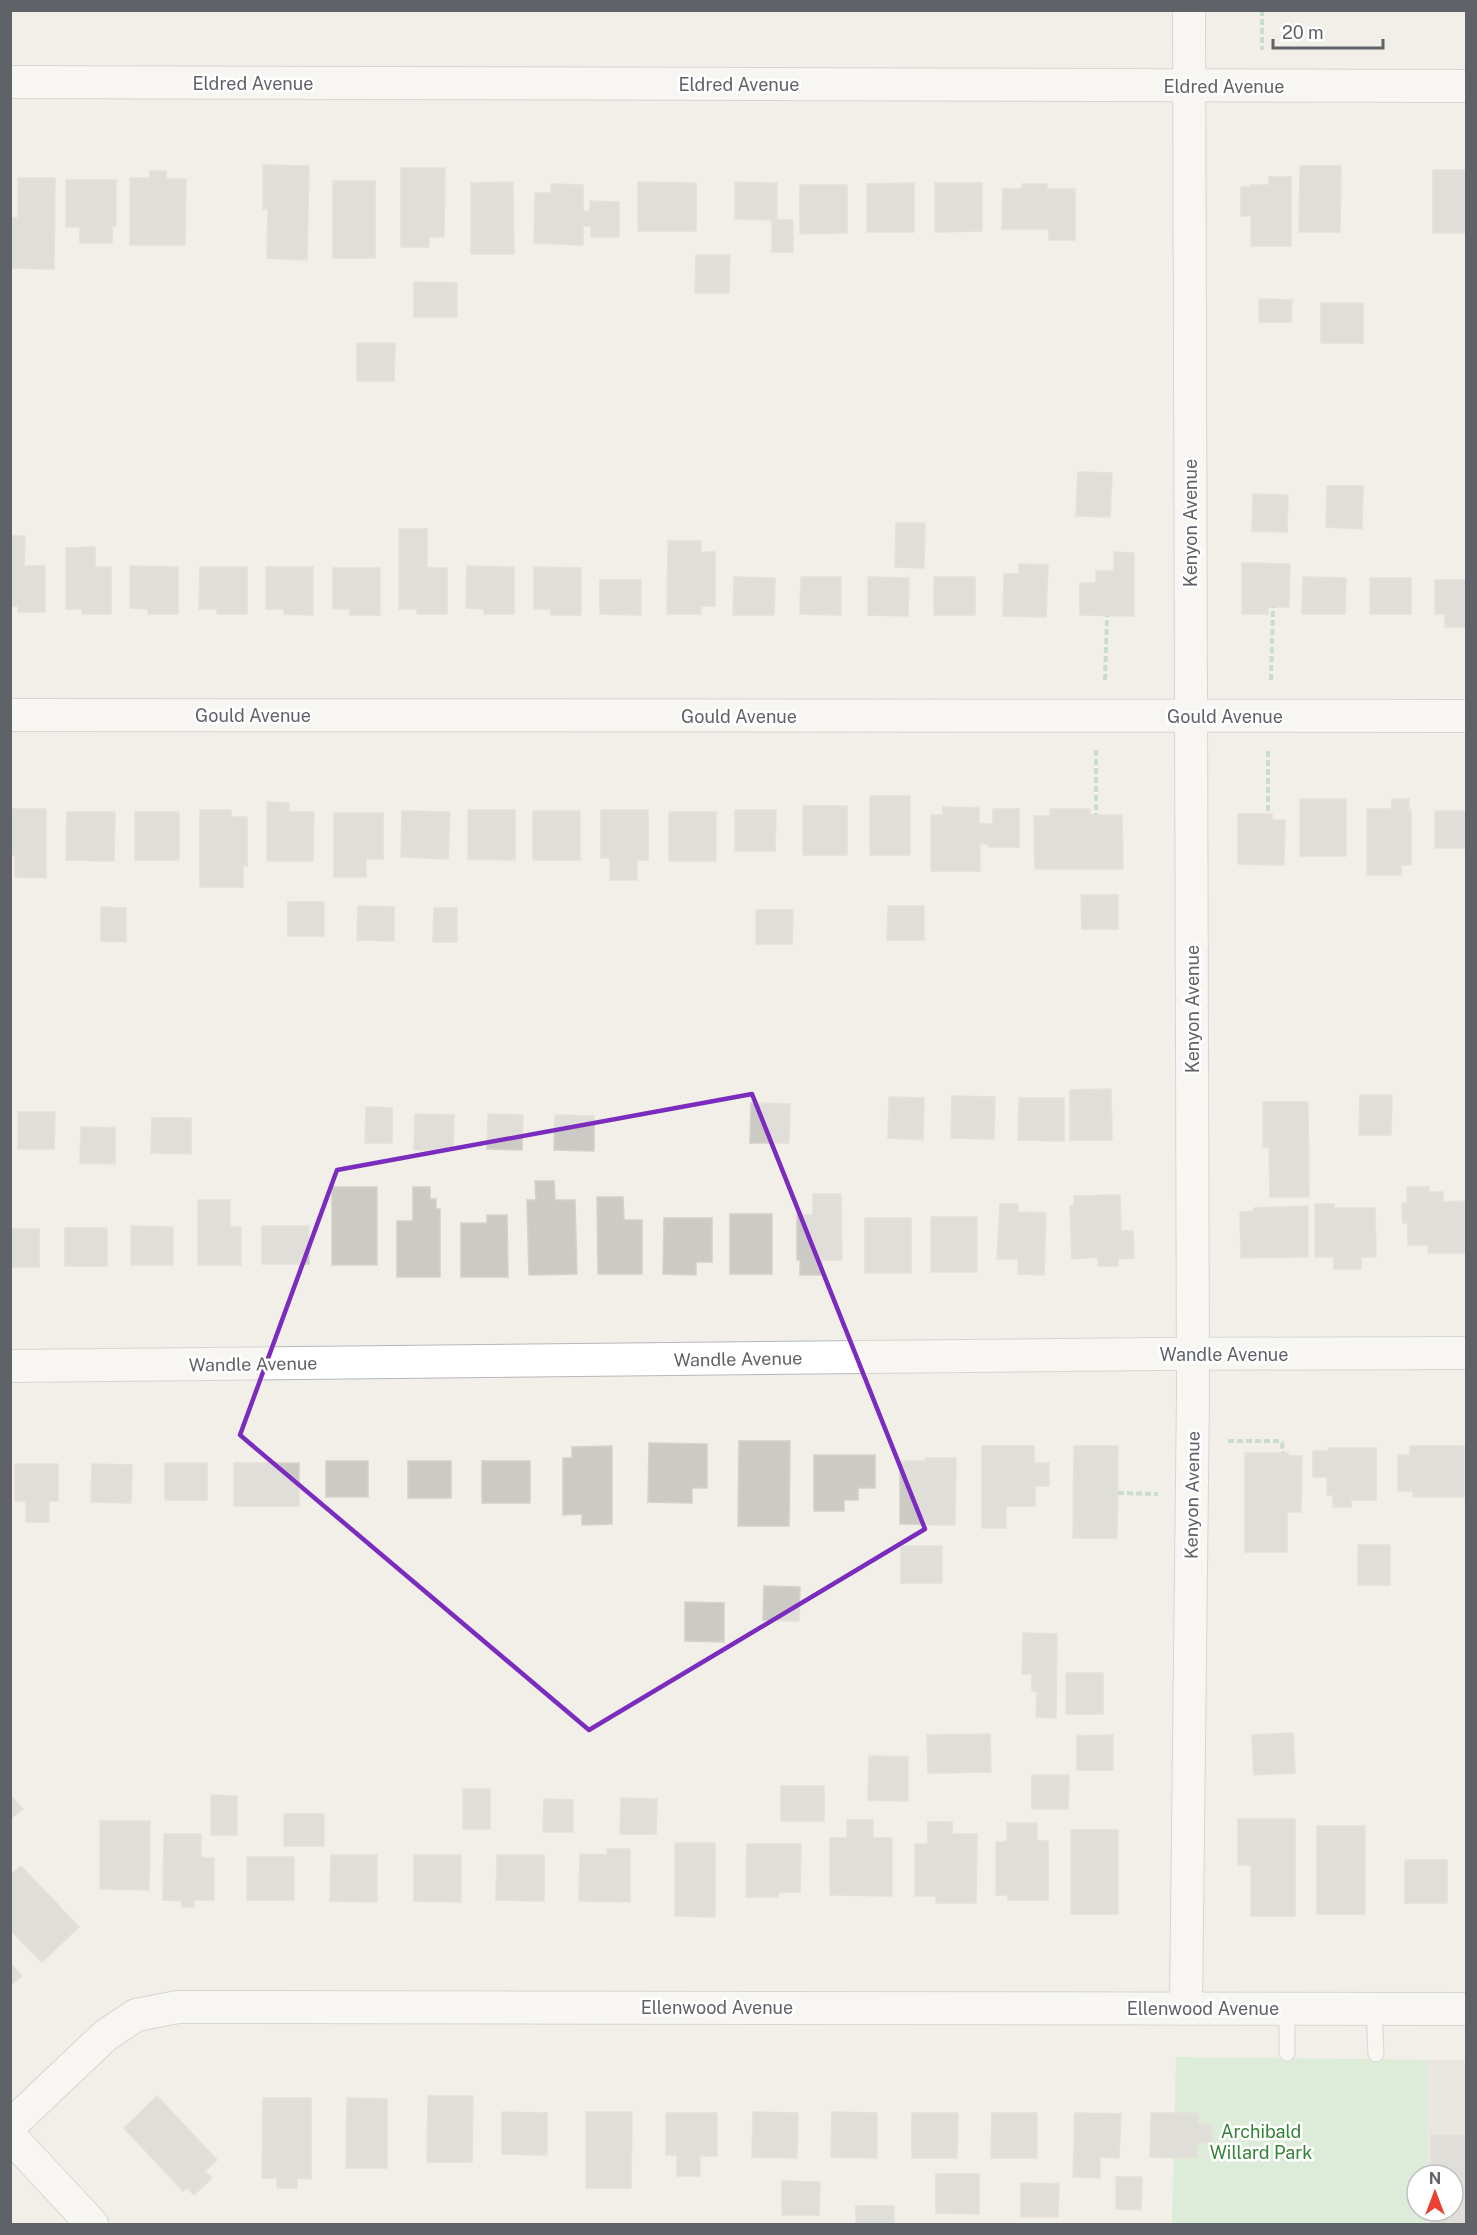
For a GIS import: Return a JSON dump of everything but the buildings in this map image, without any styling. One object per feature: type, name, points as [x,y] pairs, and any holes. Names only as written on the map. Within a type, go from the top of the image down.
[{"type":"street","name":"Kenyon Avenue","points":[[1186,2007],[1192,1354],[1189,10]]},
{"type":"street","name":"Eldred Avenue","points":[[10,82],[1467,86]]},
{"type":"street","name":"Gould Avenue","points":[[10,715],[1467,716]]},
{"type":"street","name":"Wandle Avenue","points":[[10,1366],[1467,1353]]},
{"type":"street","name":"Ellenwood Avenue","points":[[10,2126],[106,2035],[136,2015],[178,2007],[1467,2009]]},
{"type":"street","points":[[10,2136],[92,2224]]},
{"type":"lane","points":[[1287,2008],[1287,2053]]},
{"type":"lane","points":[[1374,2010],[1376,2054]]},
{"type":"path","points":[[1262,10],[1262,50]]},
{"type":"path","points":[[1271,680],[1272,607]]},
{"type":"path","points":[[1105,681],[1107,615]]},
{"type":"path","points":[[1096,750],[1096,815]]},
{"type":"path","points":[[1268,750],[1268,814]]},
{"type":"path","points":[[1224,1441],[1277,1441],[1282,1443],[1284,1454]]},
{"type":"highlighted area","points":[[752,1094],[925,1529],[589,1730],[240,1435],[337,1170]]},
{"type":"shaded area","points":[[1427,2060],[1466,2060],[1466,2224],[1427,2224],[1465,2223],[1465,2163],[1427,2163]]},
{"type":"green space","name":"Archibald Willard Park","points":[[1176,2057],[1427,2060],[1427,2163],[1405,2163],[1405,2223],[1427,2224],[1172,2224]]}]
